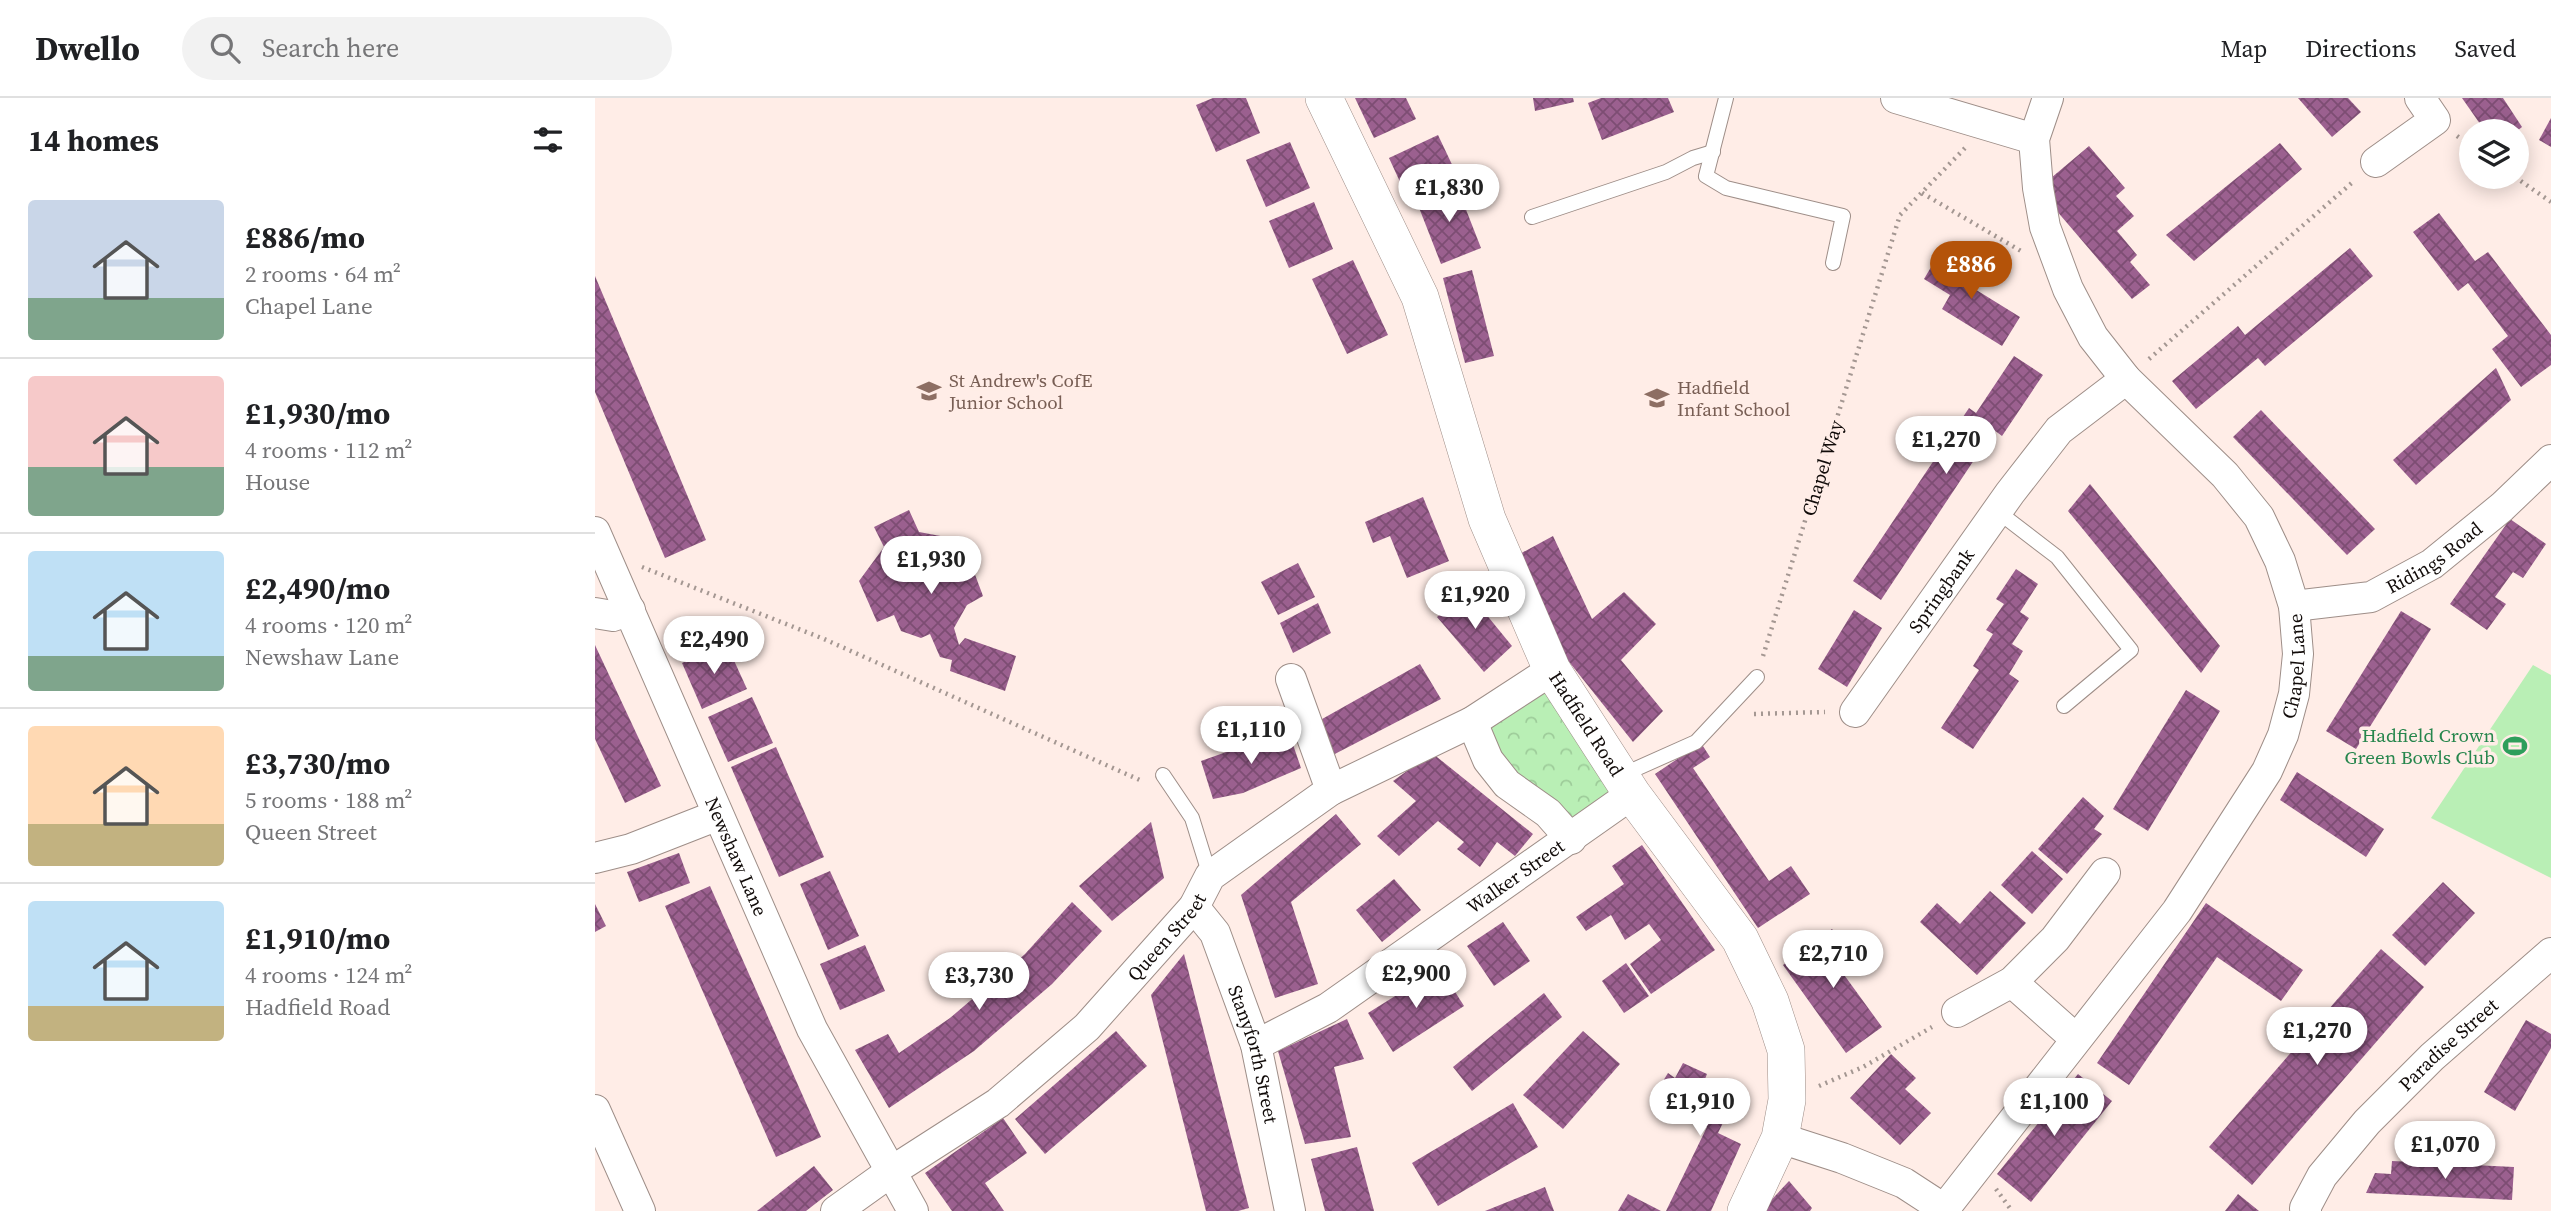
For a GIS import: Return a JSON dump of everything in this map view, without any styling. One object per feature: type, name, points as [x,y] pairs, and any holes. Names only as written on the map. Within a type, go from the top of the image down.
[{"type":"street","name":"Hadfield Road","points":[[1324,98],[1420,297],[1487,519],[1552,670],[1626,785],[1740,939],[1770,1001],[1786,1050],[1787,1100],[1780,1139],[1746,1211]]},
{"type":"street","points":[[1896,98],[2034,139]]},
{"type":"street","name":"Chapel Lane","points":[[1946,1210],[2176,911],[2267,771],[2283,735],[2294,694],[2298,654],[2294,606],[2280,561],[2259,517],[2225,475],[2126,379],[2093,337],[2063,277],[2045,227],[2038,188],[2034,139],[2048,98]]},
{"type":"street","points":[[2376,162],[2435,120],[2420,98]]},
{"type":"street","name":"Springbank","points":[[1855,712],[1997,511],[2059,430],[2126,379]]},
{"type":"street","name":"Ridings Road","points":[[2294,606],[2371,597],[2433,564],[2502,507],[2551,460]]},
{"type":"street","name":"Newshaw Lane","points":[[600,542],[812,1029],[913,1211]]},
{"type":"street","points":[[595,613],[613,616],[630,610]]},
{"type":"street","name":"Queen Street","points":[[836,1211],[889,1172],[998,1104],[1087,1027],[1194,907],[1210,876],[1331,790],[1472,722],[1552,670]]},
{"type":"street","points":[[1291,679],[1331,790]]},
{"type":"street","points":[[1472,722],[1488,760],[1507,784],[1548,813],[1571,839]]},
{"type":"street","name":"Walker Street","points":[[1256,1045],[1328,1008],[1571,839],[1626,785]]},
{"type":"street","points":[[595,858],[631,849],[718,816]]},
{"type":"street","points":[[1957,1012],[2012,982],[2055,939],[2105,873]]},
{"type":"street","name":"Stanyforth Street","points":[[1194,907],[1215,933],[1256,1045],[1290,1211]]},
{"type":"street","name":"Paradise Street","points":[[2306,1211],[2305,1208],[2322,1176],[2367,1122],[2432,1057],[2551,953]]},
{"type":"street","points":[[2012,982],[2076,1039]]},
{"type":"street","points":[[595,1110],[640,1211]]},
{"type":"street","points":[[1780,1139],[1842,1158],[1904,1184],[1946,1210]]},
{"type":"lane","points":[[1726,98],[1706,176],[1726,188],[1843,216],[1833,263]]},
{"type":"lane","points":[[1532,216],[1665,172],[1693,158],[1713,152]]},
{"type":"lane","points":[[1997,511],[2057,556],[2131,650],[2064,706]]},
{"type":"lane","points":[[1626,785],[1696,742],[1757,677]]},
{"type":"lane","points":[[1163,775],[1192,818],[1210,876]]},
{"type":"path","name":"Chapel Way","points":[[1757,677],[1900,215],[1987,125]]},
{"type":"path","points":[[2126,379],[2376,162]]},
{"type":"path","points":[[2529,187],[2551,203]]},
{"type":"path","points":[[1922,193],[2063,277]]},
{"type":"path","points":[[600,542],[1178,798]]},
{"type":"path","points":[[1721,715],[1855,712]]},
{"type":"path","points":[[1787,1100],[1863,1067],[1957,1012]]},
{"type":"green space","name":"Hadfield Crown Green Bowls Club","points":[[2533,665],[2551,675],[2551,878],[2431,818]]},
{"type":"green space","points":[[1552,681],[1621,790],[1572,826],[1519,781],[1483,726]]},
{"type":"building","points":[[1213,98],[1246,98],[1260,133],[1216,152],[1196,105]]},
{"type":"building","points":[[1355,98],[1406,98],[1416,119],[1374,138]]},
{"type":"building","points":[[1533,98],[1573,98],[1574,102],[1535,111]]},
{"type":"building","points":[[1601,98],[1668,98],[1674,112],[1602,140],[1588,103]]},
{"type":"building","points":[[2298,98],[2348,98],[2361,112],[2332,137]]},
{"type":"building","points":[[2462,98],[2503,98],[2517,119],[2477,119]]},
{"type":"building","points":[[2551,118],[2551,147],[2539,140]]},
{"type":"building","points":[[1438,135],[1456,173],[1407,197],[1389,158]]},
{"type":"building","points":[[1290,142],[1310,188],[1266,207],[1246,160]]},
{"type":"building","points":[[2280,143],[2302,169],[2194,261],[2166,235]]},
{"type":"building","points":[[2089,146],[2125,188],[2116,196],[2134,216],[2117,231],[2137,255],[2130,262],[2150,285],[2132,299],[2038,189]]},
{"type":"building","points":[[1456,184],[1481,248],[1441,264],[1416,200]]},
{"type":"building","points":[[1314,202],[1333,249],[1289,268],[1269,221]]},
{"type":"building","points":[[2439,213],[2475,261],[2488,252],[2551,335],[2551,365],[2521,387],[2492,349],[2508,336],[2468,283],[2458,291],[2413,232]]},
{"type":"building","points":[[2350,248],[2373,276],[2265,366],[2258,358],[2196,409],[2172,381],[2238,326],[2245,335]]},
{"type":"building","points":[[1940,252],[1972,272],[1965,283],[2020,317],[2002,346],[1942,309],[1950,295],[1924,279]]},
{"type":"building","points":[[1353,260],[1388,335],[1347,354],[1312,279]]},
{"type":"building","points":[[1472,270],[1494,356],[1465,363],[1443,278]]},
{"type":"building","points":[[595,276],[706,540],[665,558],[595,392]]},
{"type":"building","points":[[2014,356],[2043,375],[2002,436],[1994,430],[1881,600],[1853,581],[1969,408],[1976,413]]},
{"type":"building","points":[[2496,368],[2511,400],[2416,485],[2393,460]]},
{"type":"building","points":[[2261,410],[2375,529],[2347,555],[2233,437]]},
{"type":"building","points":[[2090,484],[2220,646],[2201,673],[2068,511]]},
{"type":"building","points":[[1423,497],[1449,561],[1407,578],[1390,536],[1373,543],[1365,522]]},
{"type":"building","points":[[909,510],[919,532],[962,540],[983,596],[967,605],[954,628],[959,645],[965,638],[1016,656],[1005,691],[950,671],[952,660],[940,657],[930,634],[921,638],[901,631],[894,615],[877,622],[859,581],[884,547],[874,527]]},
{"type":"building","points":[[2510,519],[2546,544],[2523,578],[2513,572],[2495,597],[2506,604],[2487,630],[2450,604]]},
{"type":"building","points":[[1553,536],[1592,619],[1624,592],[1656,624],[1621,660],[1663,711],[1633,742],[1566,658],[1516,556]]},
{"type":"building","points":[[1298,563],[1315,597],[1278,615],[1261,582]]},
{"type":"building","points":[[2016,569],[2038,584],[2020,612],[2029,618],[2012,644],[2023,651],[2009,674],[2019,681],[1973,749],[1941,728],[1979,670],[1973,666],[1993,634],[1986,630],[2004,604],[1996,599]]},
{"type":"building","points":[[1467,591],[1512,646],[1484,672],[1437,617]]},
{"type":"building","points":[[1318,603],[1331,633],[1293,653],[1280,623]]},
{"type":"building","points":[[1854,610],[1882,628],[1847,687],[1818,669]]},
{"type":"building","points":[[2401,611],[2431,629],[2356,749],[2326,731]]},
{"type":"building","points":[[726,643],[747,689],[702,709],[682,663]]},
{"type":"building","points":[[595,645],[661,786],[625,803],[595,739]]},
{"type":"building","points":[[1420,664],[1441,699],[1329,757],[1315,723]]},
{"type":"building","points":[[2186,690],[2220,711],[2148,831],[2113,809]]},
{"type":"building","points":[[752,697],[773,743],[728,762],[708,717]]},
{"type":"building","points":[[1288,730],[1301,768],[1243,793],[1213,799],[1201,761]]},
{"type":"building","points":[[1701,743],[1710,757],[1693,768],[1769,881],[1791,866],[1810,894],[1758,928],[1655,774]]},
{"type":"building","points":[[776,747],[824,857],[779,877],[731,767]]},
{"type":"building","points":[[1432,753],[1533,834],[1515,856],[1497,842],[1480,867],[1457,849],[1464,842],[1438,821],[1399,856],[1377,836],[1416,801],[1393,781]]},
{"type":"building","points":[[2297,772],[2384,829],[2366,857],[2280,800]]},
{"type":"building","points":[[2083,797],[2104,816],[2094,829],[2102,834],[2067,874],[2038,849]]},
{"type":"building","points":[[1336,814],[1361,844],[1291,902],[1318,984],[1275,998],[1241,895]]},
{"type":"building","points":[[1151,822],[1164,878],[1112,921],[1079,886]]},
{"type":"building","points":[[1642,845],[1715,950],[1651,994],[1630,964],[1661,940],[1649,924],[1625,940],[1611,915],[1586,931],[1576,917],[1624,884],[1612,866]]},
{"type":"building","points":[[2032,851],[2063,879],[2032,914],[2001,885]]},
{"type":"building","points":[[679,853],[690,883],[639,902],[627,872]]},
{"type":"building","points":[[830,871],[859,936],[828,950],[800,884]]},
{"type":"building","points":[[1394,879],[1421,910],[1382,942],[1356,910]]},
{"type":"building","points":[[2443,882],[2475,913],[2425,966],[2392,935]]},
{"type":"building","points":[[710,886],[821,1137],[776,1157],[665,906]]},
{"type":"building","points":[[1990,891],[2026,923],[1977,975],[1920,922],[1937,903],[1960,924]]},
{"type":"building","points":[[1072,902],[1102,931],[1052,984],[974,1051],[889,1108],[855,1050],[888,1034],[899,1053],[950,1018],[1025,954]]},
{"type":"building","points":[[2206,903],[2303,970],[2281,1001],[2217,957],[2129,1085],[2097,1063]]},
{"type":"building","points":[[595,904],[606,926],[595,932]]},
{"type":"building","points":[[1503,922],[1530,961],[1494,986],[1467,946]]},
{"type":"building","points":[[1832,929],[1855,962],[1842,972],[1882,1027],[1846,1053],[1783,965]]},
{"type":"building","points":[[865,945],[885,991],[840,1010],[820,964]]},
{"type":"building","points":[[2381,949],[2424,987],[2252,1185],[2209,1147]]},
{"type":"building","points":[[1184,954],[1249,1208],[1238,1211],[1206,1211],[1151,995]]},
{"type":"building","points":[[1626,963],[1649,996],[1624,1013],[1602,981]]},
{"type":"building","points":[[1440,968],[1464,1006],[1393,1052],[1368,1013]]},
{"type":"building","points":[[1544,993],[1562,1017],[1472,1091],[1453,1067]]},
{"type":"building","points":[[1347,1019],[1364,1059],[1334,1067],[1351,1137],[1305,1144],[1278,1051]]},
{"type":"building","points":[[2526,1020],[2551,1034],[2551,1048],[2515,1111],[2484,1092]]},
{"type":"building","points":[[1116,1031],[1147,1066],[1045,1154],[1015,1119]]},
{"type":"building","points":[[1583,1031],[1620,1064],[1563,1129],[1523,1095]]},
{"type":"building","points":[[1891,1054],[1916,1078],[1905,1089],[1931,1113],[1900,1145],[1850,1098]]},
{"type":"building","points":[[1683,1063],[1707,1074],[1703,1084],[1735,1098],[1718,1133],[1741,1144],[1711,1211],[1666,1211],[1707,1127],[1652,1099],[1668,1073],[1675,1078]]},
{"type":"building","points":[[2078,1074],[2112,1101],[2031,1202],[1997,1174]]},
{"type":"building","points":[[1513,1103],[1538,1147],[1438,1206],[1412,1163]]},
{"type":"building","points":[[1003,1118],[1027,1153],[985,1183],[1004,1211],[952,1211],[925,1173]]},
{"type":"building","points":[[1357,1147],[1374,1211],[1325,1211],[1311,1159]]},
{"type":"building","points":[[2392,1161],[2514,1167],[2512,1200],[2366,1193],[2375,1173],[2391,1174]]},
{"type":"building","points":[[814,1166],[833,1190],[806,1211],[757,1211]]},
{"type":"building","points":[[1789,1181],[1812,1208],[1810,1211],[1761,1211]]},
{"type":"building","points":[[1545,1187],[1554,1211],[1485,1211]]},
{"type":"building","points":[[1628,1194],[1661,1211],[1618,1211]]},
{"type":"building","points":[[2238,1194],[2259,1211],[2225,1211]]},
{"type":"place","name":"St Andrew's CofE Junior School","points":[[929,391]]},
{"type":"place","name":"Hadfield Infant School","points":[[1657,398]]},
{"type":"place","name":"Hadfield Crown Green Bowls Club","points":[[2515,746]]}]
